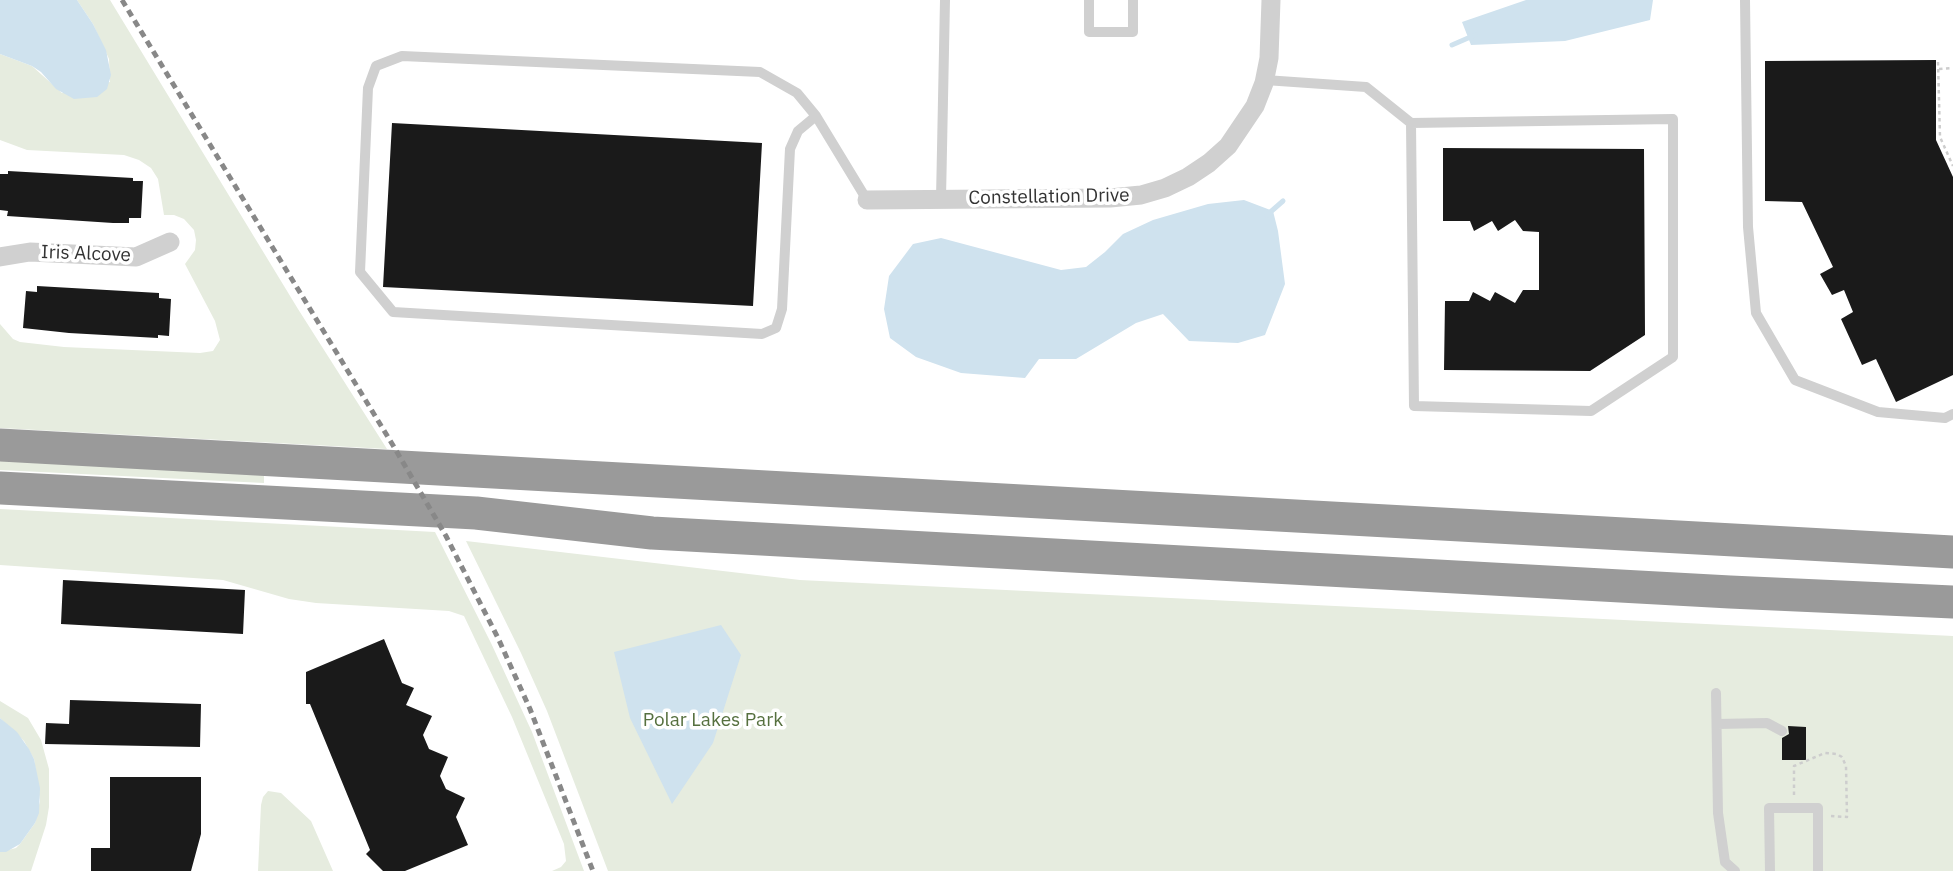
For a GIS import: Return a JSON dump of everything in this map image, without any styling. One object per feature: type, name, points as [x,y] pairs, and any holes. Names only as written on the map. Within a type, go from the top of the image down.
[{"type":"highway","points":[[0,445],[1953,552]]},
{"type":"highway","points":[[0,488],[476,513],[666,534],[1953,602]]},
{"type":"street","name":"Constellation Drive","points":[[867,200],[1110,198],[1141,195],[1188,177],[1228,146],[1255,106],[1265,80],[1269,58],[1270,0]]},
{"type":"street","name":"Iris Alcove","points":[[0,257],[30,252],[136,257],[170,242]]},
{"type":"lane","points":[[940,199],[945,0]]},
{"type":"lane","points":[[1089,0],[1089,32],[1133,32],[1133,0]]},
{"type":"lane","points":[[1745,0],[1748,227],[1756,313],[1795,380],[1878,412],[1950,417]]},
{"type":"lane","points":[[817,116],[798,131],[790,149],[782,309],[776,328],[762,334],[393,312],[360,272],[368,88],[376,66],[402,55],[760,72],[797,93],[817,116],[867,200]]},
{"type":"lane","points":[[1265,80],[1366,87],[1411,123],[1673,118],[1673,357],[1591,411],[1414,406],[1411,123]]},
{"type":"lane","points":[[1716,693],[1718,813],[1725,862],[1735,871]]},
{"type":"lane","points":[[1717,724],[1767,723],[1782,731]]},
{"type":"lane","points":[[1770,871],[1769,808],[1818,808],[1818,871]]},
{"type":"path","points":[[1938,62],[1940,137],[1953,166]]},
{"type":"path","points":[[1938,69],[1953,68]]},
{"type":"path","points":[[1794,808],[1794,766],[1825,753],[1837,754],[1842,757],[1846,766],[1847,817],[1818,817]]},
{"type":"green space","points":[[77,0],[110,0],[298,309],[387,449],[0,428],[0,324],[13,339],[20,342],[64,347],[200,353],[213,351],[220,340],[215,321],[185,264],[195,250],[194,230],[184,219],[164,215],[158,179],[151,168],[124,155],[27,150],[0,140],[0,54],[32,66],[62,93],[110,82],[109,59],[93,24]]},
{"type":"green space","points":[[0,457],[264,471],[264,483],[0,470]]},
{"type":"green space","points":[[0,509],[435,532],[532,732],[584,871],[552,871],[566,861],[564,844],[512,717],[464,616],[449,611],[289,599],[223,580],[0,565]]},
{"type":"green space","name":"Polar Lakes Park","points":[[466,541],[800,580],[1953,636],[1953,871],[608,871],[547,711]]},
{"type":"green space","points":[[0,701],[28,718],[41,740],[49,769],[46,825],[31,871],[0,871],[0,852],[16,848],[20,844],[35,823],[40,801],[34,759],[24,741],[0,718]]},
{"type":"green space","points":[[268,791],[281,793],[311,821],[333,871],[258,871],[261,805]]},
{"type":"water","points":[[0,0],[77,0],[106,50],[111,75],[107,89],[97,97],[74,99],[56,89],[32,66],[0,54]]},
{"type":"water","points":[[1526,0],[1653,0],[1650,20],[1565,41],[1471,45],[1462,22]]},
{"type":"water","points":[[1244,200],[1273,211],[1278,231],[1285,284],[1265,335],[1238,343],[1189,341],[1163,314],[1136,323],[1076,359],[1039,359],[1025,378],[961,373],[916,357],[890,338],[884,309],[889,276],[913,244],[941,238],[1061,270],[1086,267],[1123,234],[1153,220],[1208,204]]},
{"type":"water","points":[[721,625],[741,655],[713,743],[672,804],[630,718],[614,652]]},
{"type":"water","points":[[0,718],[17,732],[29,749],[40,788],[39,813],[35,823],[20,844],[6,852],[0,852]]},
{"type":"building","points":[[1936,60],[1936,140],[1953,177],[1953,375],[1896,402],[1876,359],[1862,365],[1841,319],[1853,312],[1844,290],[1832,295],[1820,274],[1833,267],[1802,202],[1765,201],[1765,61]]},
{"type":"building","points":[[392,123],[762,143],[753,306],[383,287]]},
{"type":"building","points":[[1443,148],[1644,149],[1645,335],[1590,371],[1444,370],[1445,301],[1469,301],[1473,292],[1490,301],[1495,292],[1515,303],[1523,290],[1539,290],[1539,232],[1523,231],[1515,220],[1498,231],[1492,221],[1474,231],[1470,221],[1443,221]]},
{"type":"building","points":[[8,171],[133,178],[133,181],[143,181],[141,218],[129,218],[129,223],[113,223],[7,216],[8,211],[0,210],[0,174],[8,174]]},
{"type":"building","points":[[37,286],[159,293],[159,298],[171,299],[169,336],[158,335],[158,338],[23,328],[26,291],[37,292]]},
{"type":"building","points":[[63,580],[245,590],[243,634],[61,624]]},
{"type":"building","points":[[384,639],[402,683],[414,688],[406,705],[432,716],[423,735],[429,749],[448,757],[440,776],[446,789],[465,798],[456,817],[468,845],[405,871],[383,871],[366,854],[370,850],[310,704],[306,704],[306,672]]},
{"type":"building","points":[[70,700],[201,704],[200,747],[45,744],[46,723],[69,724]]},
{"type":"building","points":[[1788,726],[1806,727],[1806,760],[1782,760],[1782,738],[1789,734]]},
{"type":"building","points":[[110,777],[201,777],[201,834],[191,871],[91,871],[91,848],[110,848]]},
{"type":"waterway","points":[[1452,45],[1475,35]]},
{"type":"waterway","points":[[1267,215],[1283,201]]},
{"type":"railway","points":[[122,0],[446,536],[498,638],[530,709],[593,871]]}]
